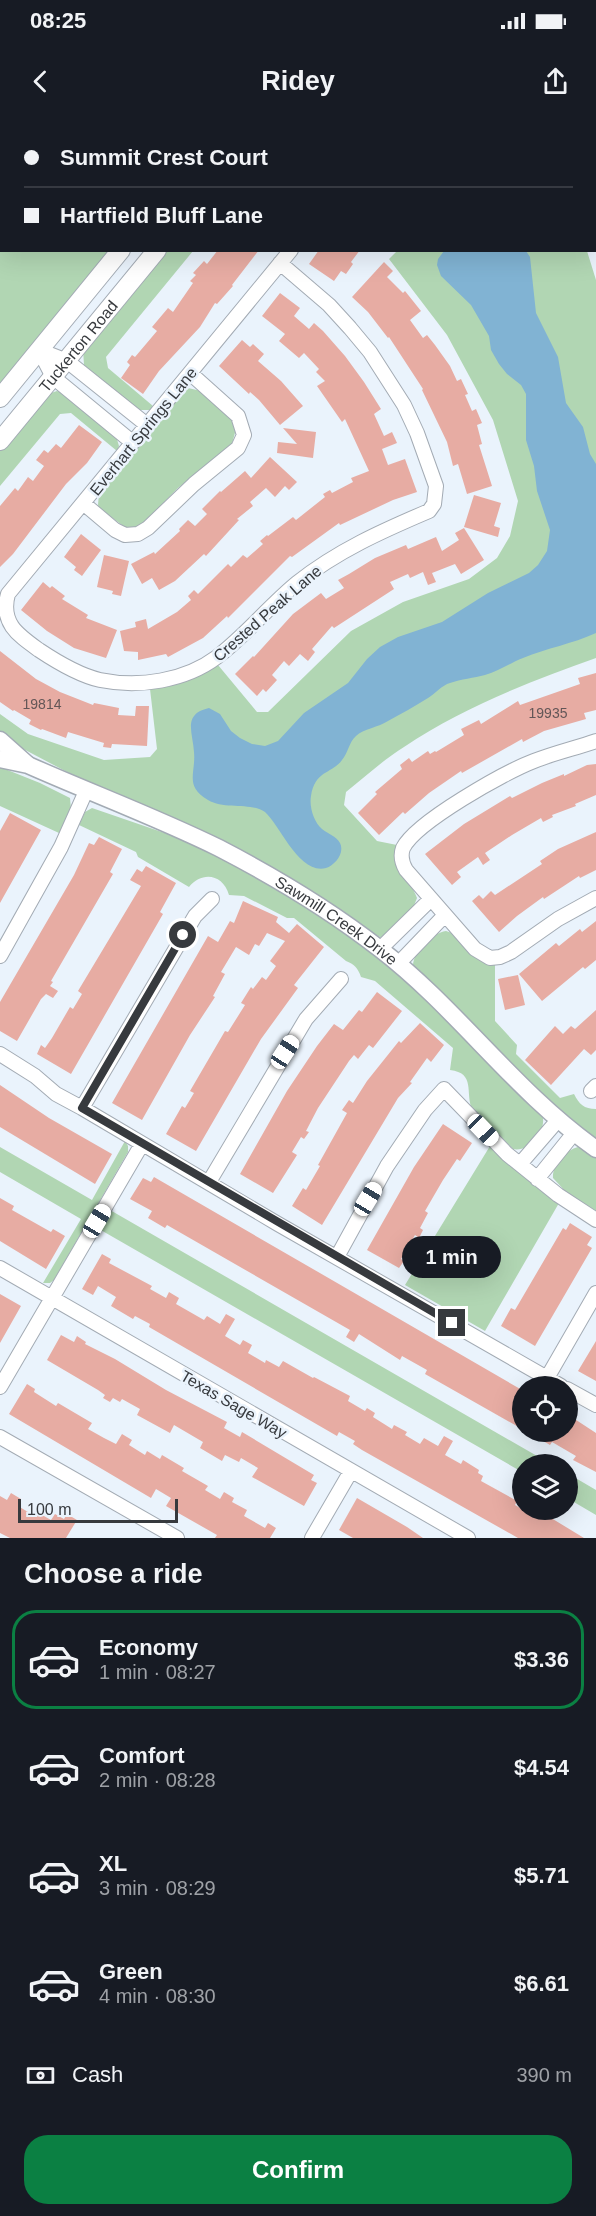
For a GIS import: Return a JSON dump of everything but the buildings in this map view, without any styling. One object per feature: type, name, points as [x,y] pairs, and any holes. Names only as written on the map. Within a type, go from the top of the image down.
[{"type":"main road","name":"Tuckerton Road","points":[[0,398],[119,252]]},
{"type":"main road","name":"Tuckerton Road","points":[[0,441],[155,252]]},
{"type":"street","name":"Everhart Springs Lane","points":[[3,614],[3,604],[8,594],[289,252]]},
{"type":"street","name":"Crested Peak Lane","points":[[3,614],[8,625],[60,664],[99,680],[141,683],[182,675],[205,665],[219,655],[297,583],[327,561],[358,543],[429,511],[434,504],[436,486],[417,433],[404,405],[370,352],[329,305],[280,263]]},
{"type":"street","points":[[39,350],[67,361],[147,425]]},
{"type":"street","points":[[39,350],[52,377],[132,442]]},
{"type":"street","points":[[83,503],[116,530],[125,535],[138,534],[148,528],[194,484],[238,448],[244,435],[238,416],[222,399],[190,373]]},
{"type":"street","name":"Sawmill Creek Drive","points":[[0,740],[28,765]]},
{"type":"street","points":[[596,741],[533,761],[471,793],[411,837],[404,847],[402,862],[430,899],[475,949],[490,958],[511,952],[558,919],[596,898]]},
{"type":"street","name":"Sawmill Creek Drive","points":[[0,759],[28,765],[208,843],[271,876],[327,910],[380,949],[434,995],[558,1120],[596,1149]]},
{"type":"street","points":[[0,956],[61,847],[86,791]]},
{"type":"street","points":[[82,1108],[195,916],[212,899]]},
{"type":"street","points":[[380,949],[430,899]]},
{"type":"street","points":[[398,964],[444,915]]},
{"type":"street","points":[[209,1182],[306,1019],[341,979]]},
{"type":"street","points":[[0,1054],[35,1076],[56,1094],[545,1376]]},
{"type":"street","points":[[337,1257],[387,1166],[425,1110],[444,1089],[537,1179],[596,1220]]},
{"type":"street","points":[[520,1164],[558,1120]]},
{"type":"street","points":[[537,1179],[574,1133]]},
{"type":"street","points":[[0,1387],[142,1144]]},
{"type":"street","name":"Texas Sage Way","points":[[0,1268],[468,1538]]},
{"type":"street","points":[[549,1376],[596,1293]]},
{"type":"street","points":[[578,1395],[596,1405]]},
{"type":"street","points":[[0,1437],[177,1538]]},
{"type":"street","points":[[312,1538],[351,1471]]},
{"type":"green space","points":[[0,252],[110,252],[0,387]]},
{"type":"green space","points":[[163,252],[192,252],[106,357],[108,368],[153,406],[150,410],[137,410],[84,365],[83,349]]},
{"type":"green space","points":[[396,252],[587,252],[596,280],[596,658],[521,686],[449,720],[396,752],[346,792],[344,805],[377,841],[397,845],[396,862],[417,898],[413,908],[383,937],[380,937],[12,743],[0,734],[0,714],[28,734],[104,760],[150,757],[157,749],[150,689],[185,681],[218,665],[257,712],[268,712],[351,631],[403,602],[469,579],[497,558],[510,536],[518,501],[493,420],[447,335],[389,259]]},
{"type":"green space","points":[[188,388],[201,391],[233,421],[236,429],[232,444],[178,488],[141,526],[126,528],[99,508],[99,493],[183,391]]},
{"type":"green space","points":[[57,391],[64,394],[116,436],[119,446],[117,451],[71,413],[60,414],[0,486],[0,450],[45,395]]},
{"type":"green space","points":[[0,767],[70,798],[71,809],[59,833],[0,806]]},
{"type":"green space","points":[[92,808],[188,841],[236,864],[335,925],[428,1000],[542,1114],[542,1127],[536,1139],[525,1147],[513,1149],[472,1109],[467,1079],[458,1072],[450,1070],[453,1048],[375,981],[361,977],[353,965],[294,918],[287,918],[244,896],[229,895],[222,883],[212,877],[200,879],[189,887],[138,857],[136,852],[79,825],[85,812]]},
{"type":"green space","points":[[446,931],[495,964],[495,1021],[517,1045],[516,1054],[560,1098],[574,1094],[582,1105],[596,1109],[596,1140],[563,1115],[415,970],[414,960],[420,949],[435,935]]},
{"type":"green space","points":[[125,1141],[128,1152],[54,1280],[50,1283],[43,1283],[81,1219],[0,1172],[0,1147],[92,1200]]},
{"type":"green space","points":[[490,1146],[559,1203],[485,1331],[405,1285]]},
{"type":"green space","points":[[578,1147],[596,1157],[596,1211],[566,1192],[553,1178],[555,1168],[561,1159],[569,1151]]},
{"type":"green space","points":[[110,1210],[534,1454],[512,1454],[512,1466],[99,1229]]},
{"type":"green space","points":[[578,1479],[596,1490],[596,1515],[578,1504]]},
{"type":"water","points":[[443,252],[527,252],[530,257],[536,313],[558,357],[566,403],[583,427],[590,454],[596,464],[596,633],[518,660],[490,673],[447,684],[408,710],[356,736],[342,760],[320,777],[313,788],[311,809],[314,818],[322,829],[340,843],[341,847],[340,855],[333,864],[326,868],[316,868],[299,857],[265,812],[253,807],[215,803],[196,790],[193,779],[194,752],[191,731],[195,715],[209,708],[220,714],[231,731],[252,744],[265,746],[278,741],[304,713],[348,683],[380,647],[398,637],[442,622],[488,593],[529,573],[538,565],[547,551],[550,530],[537,491],[534,466],[526,440],[526,394],[521,385],[499,364],[491,350],[489,336],[471,305],[441,276],[437,265]]},
{"type":"route","points":[[183,935],[82,1108],[278,1224],[452,1323]]}]
